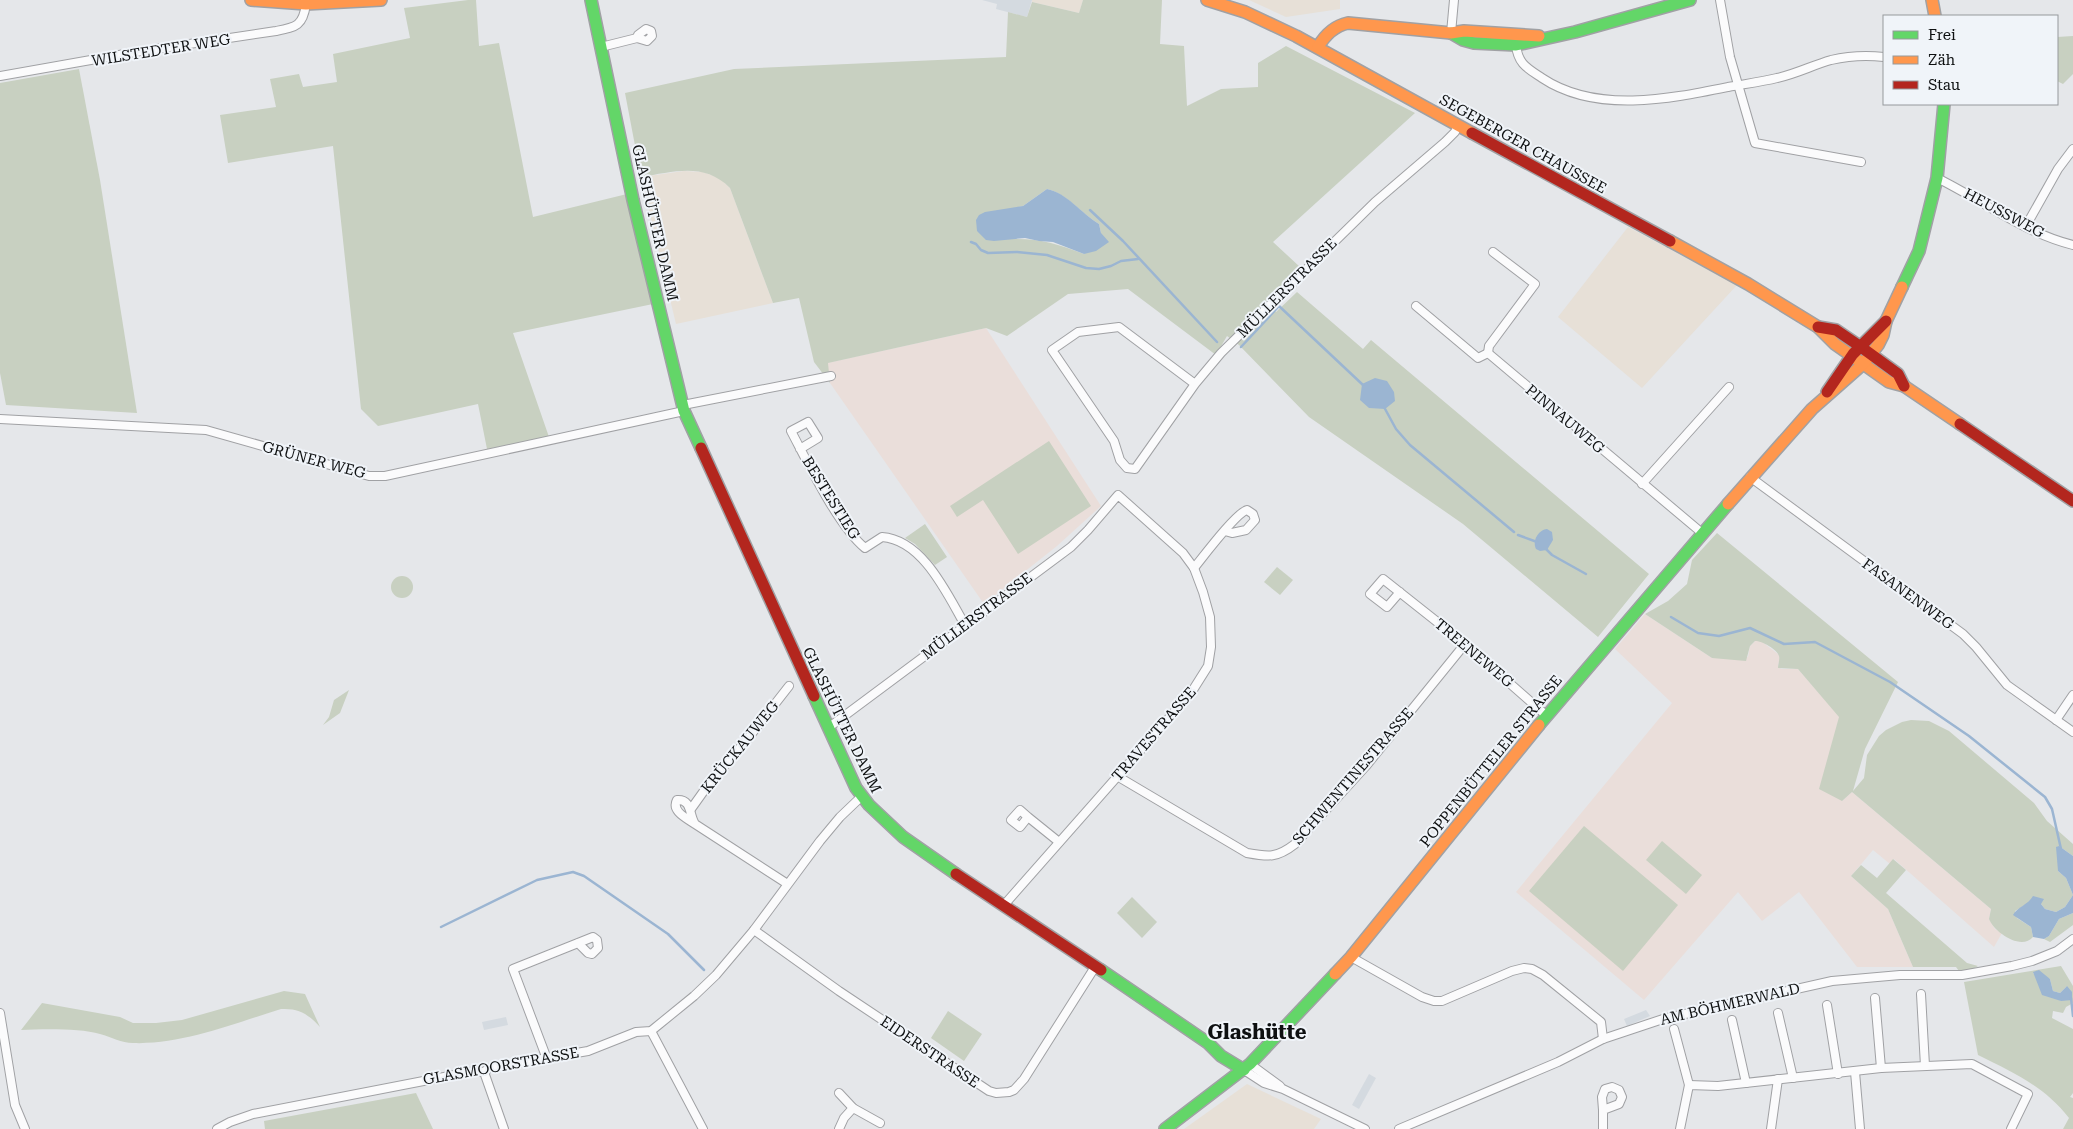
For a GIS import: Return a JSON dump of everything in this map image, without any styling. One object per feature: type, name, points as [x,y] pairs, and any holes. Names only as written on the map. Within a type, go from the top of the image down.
[{"type":"main road","points":[[251,0],[306,4],[381,0]]},
{"type":"main road","name":"GLASHÜTTER DAMM","points":[[591,0],[634,200],[683,408],[861,797],[880,819],[933,858],[1208,1043],[1224,1049],[1247,1067]]},
{"type":"main road","name":"SEGEBERGER CHAUSSEE","points":[[1207,0],[1251,14],[1318,47],[1748,284],[1818,327],[1829,340],[1889,382],[1904,386],[2073,501]]},
{"type":"main road","points":[[1451,33],[1463,40],[1474,43],[1516,45],[1690,0]]},
{"type":"main road","points":[[1932,0],[1935,15]]},
{"type":"main road","points":[[1318,47],[1329,31],[1348,23],[1451,33],[1464,31],[1553,36]]},
{"type":"main road","name":"POPPENBÜTTELER STRASSE","points":[[1164,1129],[1247,1067],[1351,957],[1547,716],[1750,477],[1826,395],[1843,383],[1872,354],[1883,335],[1886,321],[1919,251],[1937,178],[1944,105]]},
{"type":"main road","name":"POPPENBÜTTELER STRASSE","points":[[1826,395],[1837,374],[1874,331],[1886,321]]},
{"type":"main road","name":"SEGEBERGER CHAUSSEE","points":[[1818,327],[1836,330],[1861,346],[1898,374],[1904,386]]},
{"type":"street","points":[[1451,33],[1454,0]]},
{"type":"street","points":[[1720,0],[1730,57],[1755,143],[1861,162]]},
{"type":"street","name":"WILSTEDTER WEG","points":[[0,76],[295,27],[304,18],[306,4]]},
{"type":"street","points":[[601,47],[637,38]]},
{"type":"street","points":[[1516,45],[1517,58],[1528,69],[1562,90],[1577,95],[1626,100],[1676,97],[1777,78],[1832,60],[1853,56],[1883,57]]},
{"type":"street","name":"MÜLLERSTRASSE","points":[[1195,384],[1120,328],[1078,332],[1052,350],[1114,441],[1120,460],[1127,468],[1135,469],[1195,384],[1221,353],[1375,202],[1445,142],[1455,132],[1458,125]]},
{"type":"street","points":[[2026,226],[2058,169],[2073,149]]},
{"type":"street","name":"HEUSSWEG","points":[[1937,178],[2026,226],[2057,241],[2073,245]]},
{"type":"street","points":[[1488,353],[1489,346],[1535,284],[1494,252]]},
{"type":"street","name":"PINNAUWEG","points":[[1416,306],[1478,358],[1488,353],[1702,533]]},
{"type":"street","points":[[683,408],[831,376]]},
{"type":"street","points":[[1642,484],[1729,387]]},
{"type":"street","name":"GRÜNER WEG","points":[[0,419],[206,430],[370,476],[386,476],[683,408]]},
{"type":"street","name":"BESTESTIEG","points":[[800,449],[826,496],[856,541],[865,548],[882,537],[889,537],[918,554],[929,565],[965,625]]},
{"type":"street","name":"FASANENWEG","points":[[1750,477],[1963,634],[2008,685],[2073,732]]},
{"type":"street","name":"MÜLLERSTRASSE","points":[[828,728],[1071,546],[1088,530],[1118,495]]},
{"type":"street","name":"TRAVESTRASSE","points":[[1004,905],[1191,693],[1208,666],[1212,642],[1210,617],[1194,568],[1183,553],[1118,495]]},
{"type":"street","points":[[1194,568],[1225,531]]},
{"type":"street","name":"TREENEWEG","points":[[1400,592],[1465,644],[1547,716]]},
{"type":"street","name":"SCHWENTINESTRASSE","points":[[1117,776],[1247,853],[1271,857],[1285,852],[1296,844],[1366,766],[1465,644]]},
{"type":"street","name":"KRÜCKAUWEG","points":[[786,884],[676,810],[675,802],[680,799],[691,809],[711,781],[746,741],[789,686]]},
{"type":"street","points":[[2056,720],[2073,696]]},
{"type":"street","name":"GLASMOORSTRASSE","points":[[217,1129],[230,1122],[266,1111],[427,1079],[478,1070],[484,1072],[489,1068],[588,1051],[636,1032],[651,1030],[694,996],[716,975],[754,930],[786,884],[840,817],[861,797]]},
{"type":"street","points":[[691,809],[691,818],[695,824]]},
{"type":"street","points":[[1028,817],[1058,842]]},
{"type":"street","name":"EIDERSTRASSE","points":[[754,930],[839,991],[932,1051],[974,1082],[996,1094],[1014,1090],[1024,1079],[1095,967]]},
{"type":"street","name":"AM BÖHMERWALD","points":[[1400,1129],[1558,1062],[1603,1039],[1663,1019],[1832,980],[1900,975],[1962,975],[2012,966],[2032,961],[2057,951],[2073,938]]},
{"type":"street","points":[[548,1059],[513,969],[578,942]]},
{"type":"street","points":[[1351,957],[1422,997],[1434,1001],[1452,996],[1512,971],[1532,968],[1543,974],[1601,1022],[1603,1039]]},
{"type":"street","points":[[1921,994],[1925,1066]]},
{"type":"street","points":[[1875,998],[1881,1068]]},
{"type":"street","points":[[1827,1004],[1838,1074]]},
{"type":"street","points":[[0,1013],[15,1104],[25,1129]]},
{"type":"street","points":[[1778,1013],[1793,1078]]},
{"type":"street","points":[[1732,1020],[1746,1082]]},
{"type":"street","points":[[1674,1029],[1689,1085],[1680,1129]]},
{"type":"street","points":[[651,1030],[703,1129]]},
{"type":"street","points":[[1689,1085],[1718,1086],[1881,1068],[1972,1064],[2028,1094],[2011,1129]]},
{"type":"street","name":"GLASHÜTTER DAMM","points":[[1247,1067],[1270,1077],[1284,1089],[1365,1129]]},
{"type":"street","points":[[484,1072],[504,1129]]},
{"type":"street","points":[[1855,1072],[1860,1129]]},
{"type":"street","points":[[1771,1129],[1778,1079]]},
{"type":"street","points":[[839,1093],[853,1108],[880,1123]]},
{"type":"street","points":[[839,1129],[844,1118],[853,1108]]},
{"type":"street","points":[[1603,1110],[1603,1129]]},
{"type":"shaded area","points":[[982,0],[1032,0],[1027,17],[996,9],[997,4]]},
{"type":"shaded area","points":[[1032,0],[1083,0],[1079,13],[1032,2]]},
{"type":"shaded area","points":[[1249,0],[1340,0],[1340,9],[1286,17]]},
{"type":"shaded area","points":[[684,171],[703,172],[720,178],[730,188],[773,303],[676,324],[641,177]]},
{"type":"shaded area","points":[[1628,227],[1737,285],[1642,388],[1558,317]]},
{"type":"shaded area","points":[[986,328],[1101,506],[1057,546],[984,604],[830,383],[827,363]]},
{"type":"shaded area","points":[[1645,614],[1712,658],[1748,657],[1750,646],[1755,641],[1761,641],[1778,654],[1780,657],[1778,666],[1781,669],[1798,669],[1840,717],[1842,801],[1852,792],[1991,909],[1989,919],[1995,929],[2002,933],[1994,947],[1894,859],[1890,864],[1873,850],[1851,876],[1888,909],[1913,967],[1857,967],[1799,892],[1762,921],[1738,892],[1644,1000],[1516,892],[1672,703],[1615,649]]},
{"type":"shaded area","points":[[1646,1010],[1650,1016],[1627,1026],[1624,1019]]},
{"type":"shaded area","points":[[506,1017],[508,1025],[484,1030],[482,1022]]},
{"type":"shaded area","points":[[1369,1074],[1376,1078],[1359,1109],[1352,1105]]},
{"type":"shaded area","points":[[1247,1084],[1321,1119],[1314,1129],[1184,1129]]},
{"type":"green space","points":[[476,0],[479,46],[499,43],[533,217],[627,194],[653,304],[513,333],[549,437],[487,449],[478,404],[378,426],[361,409],[333,146],[228,163],[220,115],[276,107],[270,79],[299,74],[303,87],[337,82],[333,54],[410,38],[404,8]]},
{"type":"green space","points":[[1083,0],[1162,0],[1160,44],[1184,46],[1187,106],[1221,89],[1258,87],[1258,63],[1286,46],[1415,113],[1273,242],[1300,267],[1266,301],[1276,312],[1297,292],[1363,349],[1371,340],[1649,574],[1598,637],[1463,524],[1309,417],[1239,345],[1227,336],[1216,355],[1128,289],[1068,294],[1007,336],[986,328],[828,363],[830,383],[814,362],[799,298],[773,303],[730,188],[720,180],[699,172],[677,171],[641,177],[625,93],[734,69],[1006,57],[1008,12],[1027,17],[1032,2],[1079,13]],"holes":[[[1047,189],[1054,191],[1099,224],[1101,233],[1084,254],[1048,242],[1011,239],[1015,208],[1023,206]]]},
{"type":"green space","points":[[2073,36],[2073,74],[2063,84],[2058,82],[2058,37]]},
{"type":"green space","points":[[79,69],[100,180],[137,413],[6,405],[0,373],[0,83]]},
{"type":"green space","points":[[1049,441],[1091,506],[1018,554],[983,500],[957,517],[950,506]]},
{"type":"green space","points":[[925,524],[947,557],[935,565],[915,544],[905,538]]},
{"type":"green space","points":[[1717,533],[1898,682],[1865,749],[1853,791],[1864,778],[1867,755],[1879,736],[1902,722],[1911,720],[1929,721],[1949,731],[2034,803],[2047,821],[2073,844],[2073,856],[2059,846],[2058,871],[2066,878],[2073,895],[2065,907],[2056,912],[2045,909],[2041,904],[2030,902],[2015,911],[2017,918],[2031,927],[2033,937],[2028,941],[2015,941],[1996,929],[1989,919],[1991,909],[1852,792],[1842,801],[1819,789],[1839,717],[1798,669],[1778,668],[1778,653],[1758,641],[1755,641],[1750,646],[1746,661],[1712,658],[1645,614],[1668,601],[1687,584],[1692,560]]},
{"type":"green space","points":[[1277,567],[1293,580],[1280,595],[1264,582]]},
{"type":"green space","points":[[398,576],[406,576],[413,583],[413,591],[406,598],[398,598],[391,591],[391,583]]},
{"type":"green space","points":[[349,690],[340,713],[323,725],[329,717],[334,700]]},
{"type":"green space","points":[[1584,826],[1678,905],[1623,971],[1529,891]]},
{"type":"green space","points":[[1662,841],[1702,875],[1686,894],[1646,860]]},
{"type":"green space","points":[[1893,859],[1906,870],[1886,893],[1967,963],[1978,966],[1962,975],[1956,967],[1913,967],[1888,909],[1851,876],[1861,865],[1877,878]]},
{"type":"green space","points":[[1132,897],[1157,922],[1142,938],[1117,913]]},
{"type":"green space","points":[[2073,913],[2073,925],[2050,942],[2044,939],[2049,936],[2059,919]]},
{"type":"green space","points":[[2061,966],[2073,986],[2073,1003],[2066,1007],[2063,1013],[2053,1011],[2052,1018],[2073,1029],[2073,1093],[2070,1097],[2073,1098],[2073,1129],[2063,1129],[2069,1118],[2039,1089],[2016,1074],[1978,1055],[1964,982]],"holes":[[[2033,973],[2050,979],[2053,991],[2060,993],[2067,986],[2061,1001]]]},
{"type":"green space","points":[[284,991],[305,994],[320,1027],[303,1013],[281,1009],[189,1037],[151,1043],[124,1042],[92,1032],[72,1030],[21,1030],[42,1003],[120,1017],[133,1023],[156,1023],[182,1020]]},
{"type":"green space","points":[[948,1011],[982,1034],[964,1061],[931,1038]]},
{"type":"green space","points":[[416,1093],[433,1129],[265,1129],[264,1121]]},
{"type":"water","points":[[1047,189],[1067,199],[1099,224],[1101,233],[1109,242],[1096,251],[1084,254],[1053,242],[1025,238],[986,240],[977,231],[976,220],[979,215],[985,212],[1023,206]]},
{"type":"water","points":[[1375,378],[1387,381],[1394,392],[1395,401],[1385,409],[1369,408],[1360,400],[1362,384]]},
{"type":"water","points":[[1547,529],[1552,532],[1553,540],[1547,550],[1540,551],[1536,549],[1535,539],[1541,531]]},
{"type":"water","points":[[2059,846],[2073,856],[2073,895],[2066,878],[2058,871],[2056,847]]},
{"type":"water","points":[[2073,895],[2073,913],[2059,919],[2049,936],[2044,939],[2033,937],[2031,927],[2013,915],[2033,896],[2044,899],[2041,904],[2045,909],[2056,912],[2065,907]]},
{"type":"water","points":[[2039,970],[2050,979],[2053,991],[2060,993],[2067,986],[2072,992],[2072,1000],[2061,1001],[2042,995],[2033,972]]},
{"type":"waterway","points":[[1090,210],[1123,241],[1217,342]]},
{"type":"waterway","points":[[971,242],[988,253],[1017,252],[1047,255],[1086,268],[1099,269],[1121,261],[1138,259]]},
{"type":"waterway","points":[[1241,347],[1279,306],[1363,385]]},
{"type":"waterway","points":[[1384,407],[1396,429],[1410,445],[1514,532]]},
{"type":"waterway","points":[[1518,535],[1537,542]]},
{"type":"waterway","points":[[1545,548],[1552,555],[1586,574]]},
{"type":"waterway","points":[[1671,617],[1698,633],[1719,636],[1750,628],[1784,644],[1815,642],[1890,682],[1969,736],[2045,797],[2052,809],[2061,849]]},
{"type":"waterway","points":[[441,927],[537,880],[573,872],[584,876],[668,934],[704,970]]},
{"type":"waterway","points":[[2071,998],[2073,1016]]},
{"type":"traffic: fast","points":[[591,0],[633,200],[684,411],[701,448]]},
{"type":"traffic: fast","points":[[1451,33],[1463,40],[1474,43],[1516,45],[1575,32],[1690,0]]},
{"type":"traffic: fast","points":[[1902,287],[1919,251],[1937,178],[1944,105]]},
{"type":"traffic: fast","points":[[1539,725],[1728,504]]},
{"type":"traffic: fast","points":[[814,696],[856,788],[869,805],[903,837],[956,874]]},
{"type":"traffic: fast","points":[[1101,970],[1208,1043],[1221,1056],[1244,1070]]},
{"type":"traffic: fast","points":[[1165,1129],[1250,1064],[1335,974]]},
{"type":"traffic: slow","points":[[251,0],[306,4],[381,0]]},
{"type":"traffic: slow","points":[[1207,0],[1245,12],[1296,36],[1472,133]]},
{"type":"traffic: slow","points":[[1932,0],[1935,15]]},
{"type":"traffic: slow","points":[[1318,47],[1330,32],[1338,26],[1348,23],[1451,33],[1464,31],[1539,36]]},
{"type":"traffic: slow","points":[[1670,241],[1748,284],[1818,327],[1835,344],[1889,382],[1904,386],[1960,424]]},
{"type":"traffic: slow","points":[[1728,504],[1812,409],[1863,364],[1878,345],[1883,335],[1886,321],[1902,287]]},
{"type":"traffic: slow","points":[[1335,974],[1351,957],[1539,725]]},
{"type":"traffic: jam","points":[[1472,133],[1670,241]]},
{"type":"traffic: jam","points":[[1827,392],[1853,354],[1886,321]]},
{"type":"traffic: jam","points":[[1818,327],[1836,330],[1861,347],[1898,374],[1904,386]]},
{"type":"traffic: jam","points":[[1960,424],[2073,501]]},
{"type":"traffic: jam","points":[[701,448],[814,696]]},
{"type":"traffic: jam","points":[[956,874],[1101,970]]},
{"type":"district","name":"Glashütte","points":[[1257,1032]]}]
